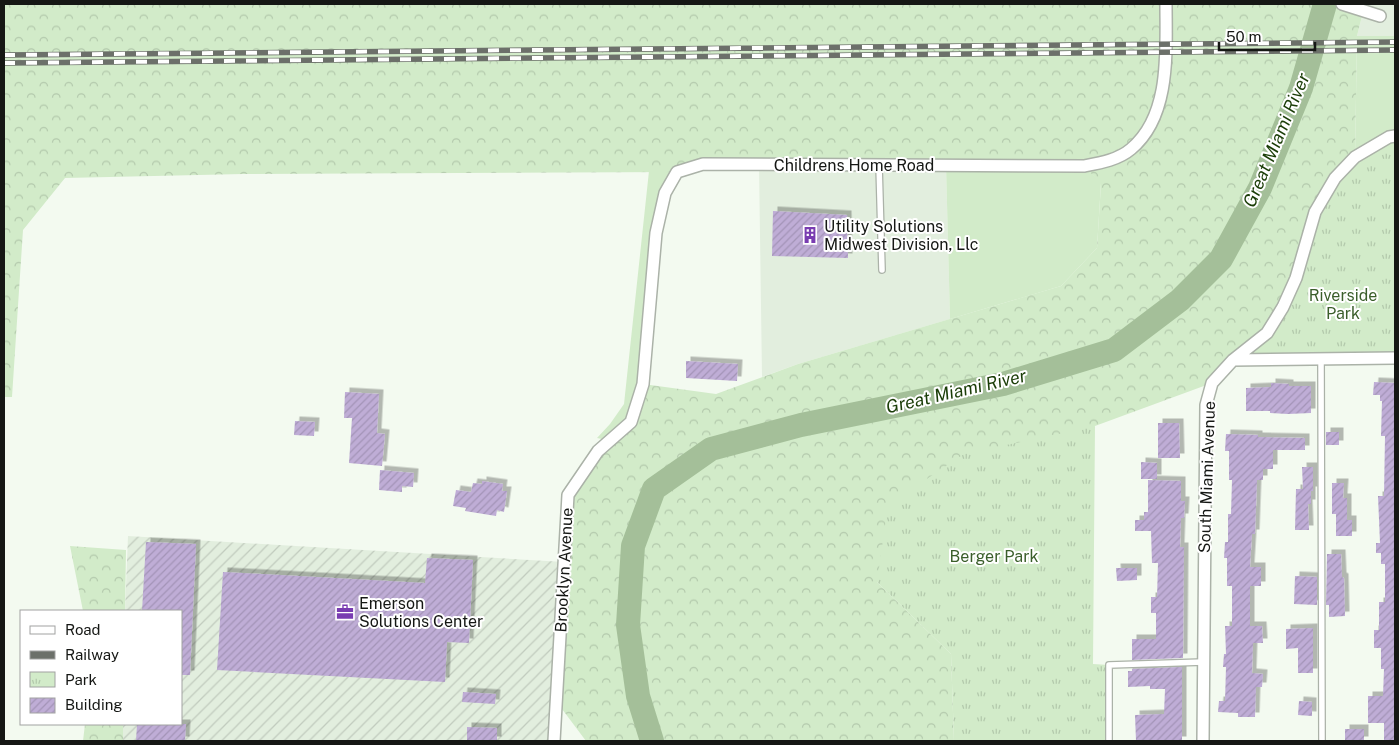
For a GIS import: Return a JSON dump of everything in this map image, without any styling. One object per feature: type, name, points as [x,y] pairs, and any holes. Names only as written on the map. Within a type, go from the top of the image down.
[{"type":"street","name":"Childrens Home Road","points":[[631,422],[644,384],[656,234],[665,193],[677,172],[703,164],[1084,166],[1110,160],[1130,150],[1146,133],[1156,112],[1163,83],[1166,4]]},
{"type":"street","points":[[1342,4],[1380,16]]},
{"type":"street","name":"South Miami Avenue","points":[[1203,741],[1206,405],[1212,383],[1233,360],[1267,333],[1283,307],[1296,278],[1315,212],[1334,178],[1355,157],[1389,137],[1395,136]]},
{"type":"street","points":[[1233,360],[1395,358]]},
{"type":"street","name":"Brooklyn Avenue","points":[[554,741],[568,494],[598,451],[631,422]]},
{"type":"lane","points":[[879,165],[882,270]]},
{"type":"lane","points":[[1321,358],[1322,741]]},
{"type":"lane","points":[[1109,741],[1109,665],[1204,662]]},
{"type":"shaded area","points":[[1365,4],[1395,4],[1395,36],[1357,36]]},
{"type":"shaded area","points":[[759,164],[946,165],[950,319],[798,364],[762,377]]},
{"type":"shaded area","points":[[128,536],[564,562],[554,741],[123,741],[123,725],[182,725],[182,610],[125,610]]},
{"type":"green space","points":[[4,4],[1365,4],[1357,36],[1355,157],[1283,307],[1212,383],[1095,426],[877,582],[951,654],[954,741],[586,741],[556,701],[568,495],[598,451],[631,422],[643,384],[716,394],[798,364],[1061,286],[1097,248],[1101,184],[1084,166],[703,164],[677,172],[243,174],[65,178],[23,230],[12,397],[4,397]]},
{"type":"green space","points":[[1357,36],[1395,36],[1395,136],[1355,157]]},
{"type":"green space","name":"Riverside Park","points":[[1395,136],[1395,358],[1233,360],[1267,333],[1283,307],[1315,212],[1335,178]]},
{"type":"green space","points":[[946,165],[1084,166],[1101,183],[1097,248],[1061,286],[950,319]]},
{"type":"green space","points":[[649,171],[677,172],[665,193],[643,384],[631,422],[611,441],[597,438],[624,404]]},
{"type":"green space","name":"Berger Park","points":[[1095,426],[1093,664],[1109,665],[1109,741],[954,741],[951,654],[877,582],[888,505],[964,454]]},
{"type":"green space","points":[[70,546],[126,550],[125,610],[83,610]]},
{"type":"green space","points":[[85,725],[123,725],[123,741],[83,741]]},
{"type":"building","name":"Utility Solutions Midwest Division, Llc","points":[[773,211],[847,215],[848,258],[772,256]]},
{"type":"building","points":[[686,361],[738,364],[737,381],[686,378]]},
{"type":"building","points":[[1374,382],[1395,383],[1395,741],[1384,741],[1384,723],[1368,723],[1368,696],[1383,696],[1384,669],[1381,669],[1381,648],[1374,648],[1374,630],[1379,630],[1379,602],[1385,602],[1385,564],[1381,564],[1381,553],[1376,553],[1376,543],[1380,543],[1378,496],[1384,496],[1385,436],[1381,436],[1382,401],[1380,401],[1380,395],[1373,395]]},
{"type":"building","points":[[1271,383],[1289,384],[1289,386],[1311,386],[1311,413],[1288,414],[1270,413],[1270,411],[1246,411],[1246,388],[1271,387]]},
{"type":"building","points":[[345,392],[379,394],[377,433],[385,434],[382,466],[349,463],[352,418],[344,418]]},
{"type":"building","points":[[295,421],[315,422],[314,436],[294,435]]},
{"type":"building","points":[[1158,423],[1179,423],[1180,458],[1158,458]]},
{"type":"building","points":[[1326,432],[1339,432],[1339,445],[1326,445]]},
{"type":"building","points":[[1226,434],[1305,438],[1305,450],[1273,450],[1273,469],[1263,469],[1263,480],[1257,480],[1255,534],[1252,534],[1250,567],[1261,567],[1261,586],[1250,586],[1250,626],[1262,626],[1263,643],[1253,643],[1252,673],[1263,674],[1262,687],[1256,687],[1255,717],[1238,717],[1238,713],[1218,712],[1219,701],[1225,701],[1226,667],[1223,667],[1224,654],[1226,654],[1225,626],[1232,626],[1232,586],[1227,586],[1227,558],[1224,558],[1225,542],[1228,542],[1228,514],[1231,514],[1232,480],[1229,480],[1229,451],[1225,451]]},
{"type":"building","points":[[1141,462],[1157,463],[1157,479],[1141,479]]},
{"type":"building","points":[[1302,467],[1313,467],[1313,491],[1311,491],[1311,504],[1308,504],[1309,530],[1295,530],[1296,489],[1303,489]]},
{"type":"building","points":[[380,470],[414,473],[413,487],[402,486],[402,492],[379,490]]},
{"type":"building","points":[[1148,480],[1181,481],[1181,501],[1185,501],[1184,518],[1181,518],[1180,547],[1184,547],[1183,658],[1132,660],[1132,639],[1156,639],[1156,613],[1151,613],[1151,597],[1157,597],[1158,563],[1152,563],[1151,531],[1135,531],[1135,520],[1144,520],[1144,512],[1148,512]]},
{"type":"building","points":[[482,481],[503,484],[502,491],[507,491],[504,512],[497,510],[496,516],[465,511],[466,508],[453,506],[456,490],[471,492],[473,483],[482,484]]},
{"type":"building","points":[[1332,483],[1344,483],[1343,498],[1347,498],[1347,520],[1352,520],[1352,536],[1336,536],[1336,514],[1332,514]]},
{"type":"building","points":[[146,542],[196,544],[190,675],[182,675],[182,610],[142,610]]},
{"type":"building","points":[[1327,554],[1341,554],[1345,616],[1329,617],[1329,605],[1326,605]]},
{"type":"building","name":"Emerson Solutions Center","points":[[427,558],[473,560],[469,643],[447,642],[445,682],[217,670],[223,572],[425,583]]},
{"type":"building","points":[[1116,568],[1137,568],[1137,580],[1117,581]]},
{"type":"building","points":[[1295,576],[1317,577],[1317,605],[1294,604]]},
{"type":"building","points":[[1313,628],[1313,673],[1298,673],[1298,648],[1286,649],[1286,629]]},
{"type":"building","points":[[1182,667],[1182,741],[1136,741],[1135,715],[1164,714],[1165,689],[1150,689],[1150,686],[1128,687],[1128,671],[1132,671],[1132,669]]},
{"type":"building","points":[[463,692],[496,694],[495,704],[462,702]]},
{"type":"building","points":[[1299,701],[1312,702],[1312,716],[1298,715]]},
{"type":"building","points":[[186,724],[185,741],[136,741],[137,725]]},
{"type":"building","points":[[467,727],[497,728],[497,741],[467,741]]},
{"type":"building","points":[[1345,729],[1364,729],[1364,741],[1345,741]]},
{"type":"waterway","name":"Great Miami River","points":[[652,741],[638,696],[628,625],[633,546],[654,489],[711,449],[801,425],[1003,384],[1114,350],[1180,300],[1221,259],[1260,188],[1301,88],[1325,4]]},
{"type":"railway","points":[[4,55],[1395,42]]},
{"type":"railway","points":[[4,63],[1395,50]]},
{"type":"place","name":"Utility Solutions Midwest Division, Llc","points":[[810,235]]},
{"type":"place","name":"Emerson Solutions Center","points":[[345,612]]}]
